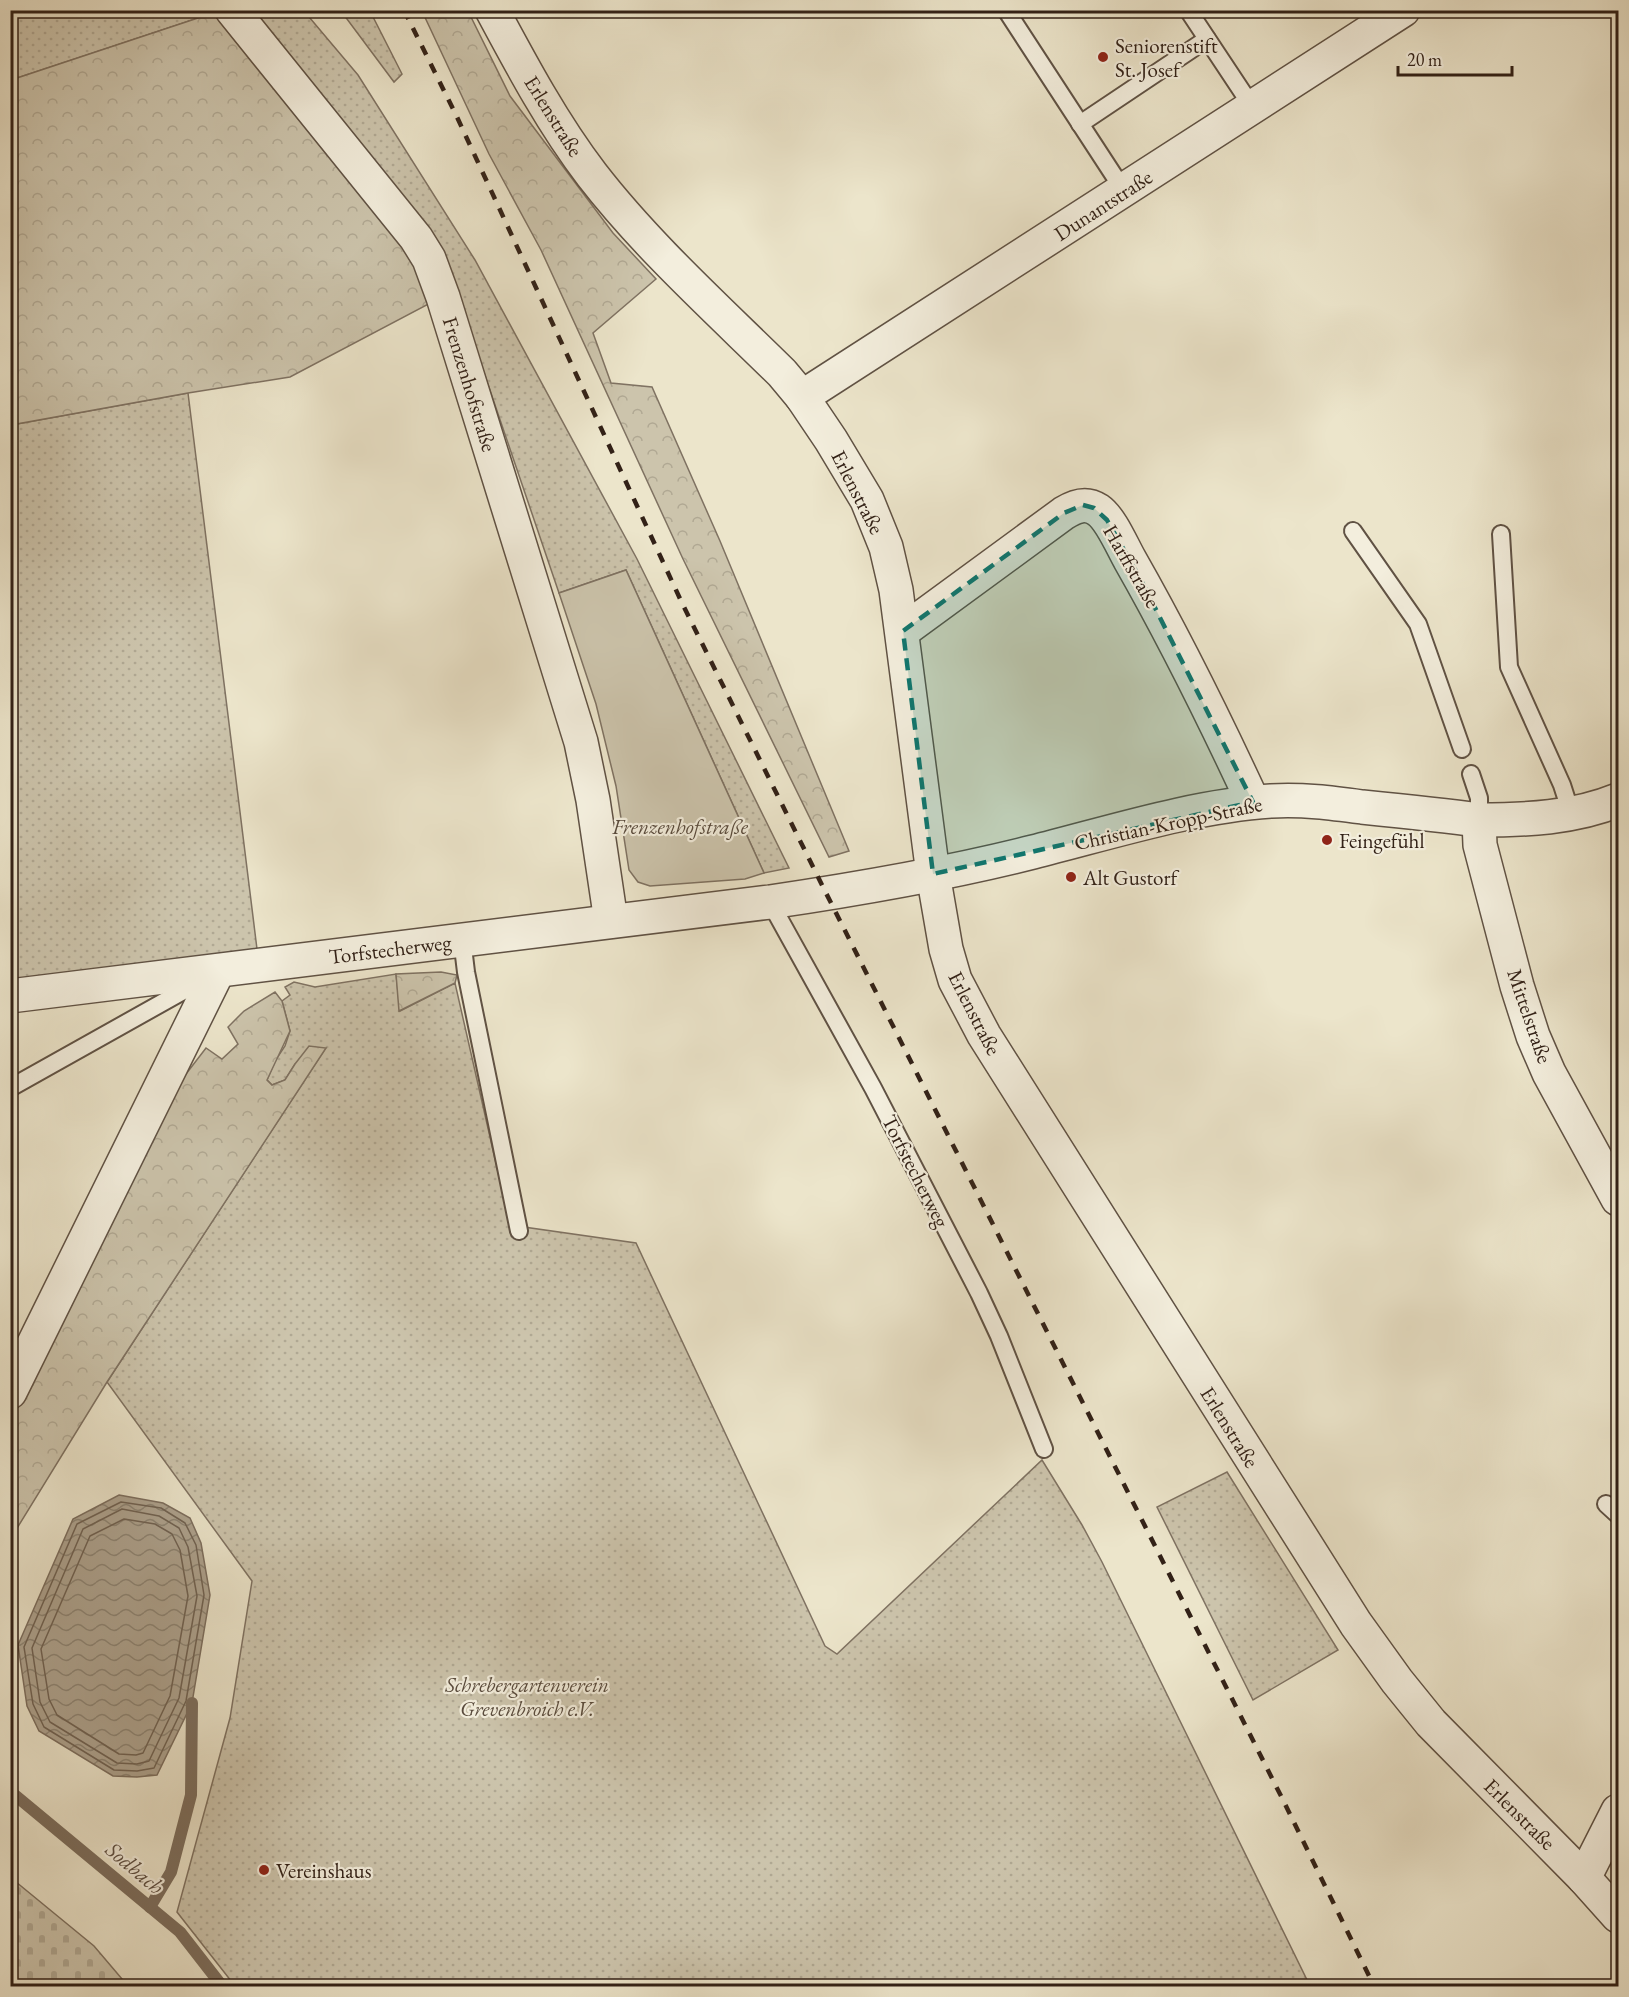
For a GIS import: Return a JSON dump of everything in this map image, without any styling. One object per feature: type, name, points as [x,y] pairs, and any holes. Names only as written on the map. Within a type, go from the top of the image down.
[{"type":"street","name":"Frenzenhofstraße","points":[[232,10],[416,238],[432,266],[581,742],[593,800],[611,921]]},
{"type":"street","name":"Erlenstraße","points":[[492,10],[538,92],[590,172],[638,230],[782,373],[802,397],[867,500],[891,569],[903,631],[933,874],[950,963],[955,980],[972,1015],[1356,1624],[1431,1724],[1584,1878],[1618,1916]]},
{"type":"street","name":"Dunantstraße","points":[[802,397],[1403,10]]},
{"type":"street","name":"Harffstraße","points":[[903,631],[1064,513],[1083,505],[1094,508],[1107,520],[1142,580],[1210,711],[1253,802]]},
{"type":"street","name":"Christian-Kropp-Straße","points":[[933,874],[1209,809],[1253,802],[1322,802],[1479,820],[1548,818],[1618,800]]},
{"type":"street","name":"Mittelstraße","points":[[1479,820],[1480,845],[1517,986],[1533,1036],[1549,1073],[1618,1199]]},
{"type":"street","name":"Torfstecherweg","points":[[10,996],[770,902],[933,874]]},
{"type":"street","points":[[10,1392],[18,1357],[218,971]]},
{"type":"street","points":[[1584,1878],[1618,1810]]},
{"type":"lane","points":[[1006,10],[1124,191]]},
{"type":"lane","points":[[1188,10],[1253,108]]},
{"type":"lane","points":[[1080,124],[1207,39]]},
{"type":"lane","points":[[1353,531],[1418,624],[1462,749]]},
{"type":"lane","points":[[1501,534],[1509,667],[1562,785],[1570,813]]},
{"type":"lane","points":[[1471,774],[1479,798],[1479,820]]},
{"type":"lane","name":"Torfstecherweg","points":[[770,902],[873,1088],[979,1293],[999,1336],[1044,1449]]},
{"type":"lane","points":[[462,939],[466,972],[519,1231]]},
{"type":"lane","points":[[10,1088],[218,971]]},
{"type":"highlighted area","points":[[1083,505],[1094,508],[1107,520],[1141,580],[1253,802],[933,874],[903,631],[1064,513]]},
{"type":"green space","points":[[212,10],[213,13],[11,80],[10,11]]},
{"type":"green space","points":[[251,11],[304,11],[358,75],[475,260],[637,559],[789,868],[764,873],[626,570],[559,593],[443,252]]},
{"type":"green space","points":[[341,11],[370,11],[402,74],[394,82]]},
{"type":"green space","points":[[422,11],[468,11],[510,96],[613,233],[656,279],[593,333],[611,383],[652,387],[720,541],[849,851],[829,857],[683,559],[541,250],[489,154]]},
{"type":"green space","points":[[213,13],[420,253],[440,298],[290,377],[11,425],[11,80]]},
{"type":"green space","points":[[188,393],[257,949],[11,980],[11,425]]},
{"type":"green space","name":"Frenzenhofstraße","points":[[626,570],[764,873],[745,879],[650,886],[638,882],[629,870],[616,786],[596,704],[559,593]]},
{"type":"green space","points":[[441,972],[457,975],[455,983],[399,1011],[396,974]]},
{"type":"green space","name":"Schrebergartenverein Grevenbroich e.V.","points":[[396,974],[400,1011],[455,983],[510,1225],[636,1243],[825,1646],[837,1654],[1042,1460],[1102,1562],[1310,1986],[235,1986],[177,1912],[230,1718],[252,1581],[107,1382],[325,1049],[295,1064],[285,1080],[272,1085],[267,1080],[275,1061],[285,1046],[290,1031],[282,1001],[290,995],[285,987],[294,982],[315,987]]},
{"type":"green space","points":[[275,992],[282,1001],[290,1031],[267,1080],[272,1085],[285,1080],[309,1046],[326,1048],[107,1382],[11,1538],[10,1420],[176,1087],[206,1048],[222,1059],[238,1044],[228,1027],[244,1011]]},
{"type":"green space","points":[[1227,1472],[1338,1650],[1253,1700],[1157,1507]]},
{"type":"green space","points":[[10,1877],[94,1946],[128,1986],[11,1986]]},
{"type":"water","points":[[119,1495],[163,1503],[190,1518],[201,1543],[210,1595],[192,1703],[157,1775],[137,1777],[113,1776],[39,1731],[27,1706],[18,1645],[73,1519]]},
{"type":"waterway","points":[[150,1907],[171,1872],[191,1795],[192,1703]]},
{"type":"waterway","name":"Sodbach","points":[[10,1791],[180,1932],[222,1986]]},
{"type":"railway","points":[[404,10],[457,117],[682,603],[1284,1802],[1374,1986]]},
{"type":"place","name":"Seniorenstift St. Josef","points":[[1103,57]]},
{"type":"place","name":"Feingefühl","points":[[1327,840]]},
{"type":"place","name":"Alt Gustorf","points":[[1071,877]]},
{"type":"place","name":"Vereinshaus","points":[[264,1870]]}]
